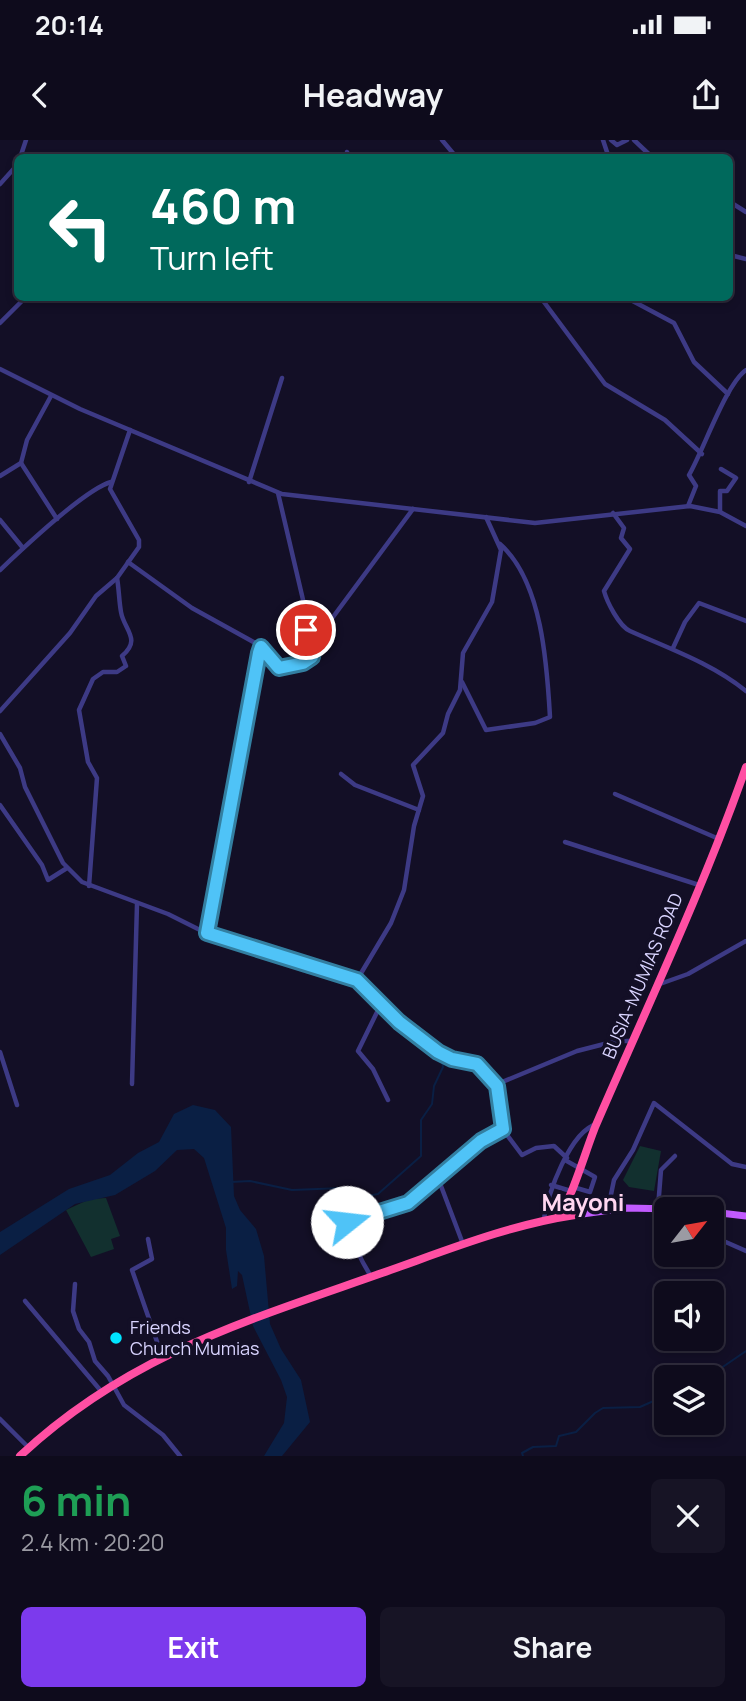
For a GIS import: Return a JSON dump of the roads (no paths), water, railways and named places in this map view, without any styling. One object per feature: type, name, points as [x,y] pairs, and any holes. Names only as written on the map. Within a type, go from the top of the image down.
[{"type":"highway","name":"BUSIA-MUMIAS ROAD","points":[[571,1202],[579,1167],[720,839],[746,767]]},
{"type":"highway","points":[[20,1456],[101,1391],[162,1356],[272,1311],[463,1244],[558,1217],[571,1202]]},
{"type":"main road","points":[[571,1202],[608,1209],[654,1209]]},
{"type":"main road","points":[[724,1213],[746,1216]]},
{"type":"street","points":[[442,140],[454,154]]},
{"type":"street","points":[[611,140],[619,145],[627,140]]},
{"type":"street","points":[[634,140],[649,154]]},
{"type":"street","points":[[0,184],[14,168]]},
{"type":"street","points":[[0,323],[22,301]]},
{"type":"street","points":[[543,301],[606,384],[665,420],[702,454]]},
{"type":"street","points":[[633,301],[674,323],[694,362],[728,394]]},
{"type":"street","points":[[0,369],[51,396],[278,493],[544,523],[688,506],[720,512],[746,526]]},
{"type":"street","points":[[688,506],[696,486],[689,475],[702,454],[728,394],[746,370]]},
{"type":"street","points":[[249,482],[282,378]]},
{"type":"street","points":[[0,476],[20,463],[27,440],[51,396]]},
{"type":"street","points":[[0,710],[75,626],[96,596],[117,578],[140,543],[111,491],[130,430]]},
{"type":"street","points":[[20,463],[57,519]]},
{"type":"street","points":[[720,511],[721,491],[727,491],[736,478],[721,469]]},
{"type":"street","points":[[0,570],[57,519],[100,486],[112,482]]},
{"type":"street","points":[[278,493],[304,604],[305,627],[314,645]]},
{"type":"street","points":[[128,562],[192,608],[261,647],[282,669],[310,659],[314,645],[413,509]]},
{"type":"street","points":[[612,513],[624,528],[621,538],[630,550],[614,571],[604,593],[628,630],[700,661],[746,691]]},
{"type":"street","points":[[461,679],[486,730],[535,723],[550,717],[547,665],[541,629],[524,577],[499,543],[487,524],[486,517]]},
{"type":"street","points":[[0,520],[23,548]]},
{"type":"street","points":[[357,980],[399,908],[423,793],[413,765],[442,736],[448,714],[460,692],[463,653],[492,602],[501,560],[499,543]]},
{"type":"street","points":[[89,886],[97,778],[88,762],[79,711],[93,679],[102,673],[117,672],[126,666],[122,656],[131,646],[132,638],[121,612],[117,578]]},
{"type":"street","points":[[673,648],[685,622],[699,603],[746,621]]},
{"type":"street","points":[[207,933],[261,647]]},
{"type":"street","points":[[0,734],[67,868],[89,886],[207,933],[357,980],[443,1056],[476,1063],[497,1086],[503,1129],[522,1155],[536,1147],[554,1146],[566,1159],[593,1173],[595,1183],[589,1192],[571,1202],[551,1185]]},
{"type":"street","points":[[341,774],[355,785],[419,810]]},
{"type":"street","points":[[615,794],[720,839]]},
{"type":"street","points":[[0,805],[44,868],[48,880],[67,868]]},
{"type":"street","points":[[565,842],[700,885]]},
{"type":"street","points":[[132,1084],[137,904]]},
{"type":"street","points":[[657,985],[695,970],[746,941]]},
{"type":"street","points":[[381,1004],[358,1051],[373,1069],[388,1100]]},
{"type":"street","points":[[497,1086],[577,1051],[616,1041],[633,1041]]},
{"type":"street","points":[[0,1052],[17,1105]]},
{"type":"street","points":[[608,1209],[617,1174],[633,1150],[654,1103],[733,1164],[746,1167]]},
{"type":"street","points":[[544,1220],[551,1185],[587,1128],[597,1124]]},
{"type":"street","points":[[371,1277],[360,1260],[356,1246],[358,1240],[347,1221],[406,1204],[481,1141],[503,1129]]},
{"type":"street","points":[[658,1197],[661,1170],[675,1156]]},
{"type":"street","points":[[438,1178],[463,1244]]},
{"type":"street","points":[[148,1239],[152,1259],[132,1270],[162,1356]]},
{"type":"street","points":[[724,1241],[746,1251]]},
{"type":"street","points":[[75,1284],[72,1305],[78,1327],[88,1339],[94,1361],[113,1384],[124,1405],[163,1435],[180,1456]]},
{"type":"street","points":[[25,1301],[101,1391]]},
{"type":"street","points":[[0,1419],[29,1448]]},
{"type":"water","points":[[193,1105],[215,1110],[231,1127],[234,1196],[240,1210],[256,1229],[264,1256],[270,1324],[281,1349],[301,1380],[310,1422],[282,1456],[264,1456],[284,1423],[287,1397],[253,1326],[242,1275],[238,1271],[237,1286],[232,1289],[226,1250],[226,1228],[204,1158],[194,1149],[177,1150],[155,1171],[115,1195],[75,1204],[0,1255],[0,1232],[69,1189],[110,1175],[138,1153],[159,1142],[174,1114]]},
{"type":"waterway","points":[[231,1182],[250,1181],[292,1190],[343,1188],[355,1198],[378,1194],[421,1156],[421,1120],[432,1104],[434,1086],[443,1067],[441,1056]]},
{"type":"waterway","points":[[724,1366],[746,1351]]},
{"type":"waterway","points":[[523,1456],[522,1453],[533,1447],[556,1446],[559,1436],[576,1432],[603,1408],[640,1407],[654,1401]]},
{"type":"place","name":"Friends Church Mumias","points":[[116,1338]]},
{"type":"district","name":"Mayoni","points":[[583,1203]]}]
